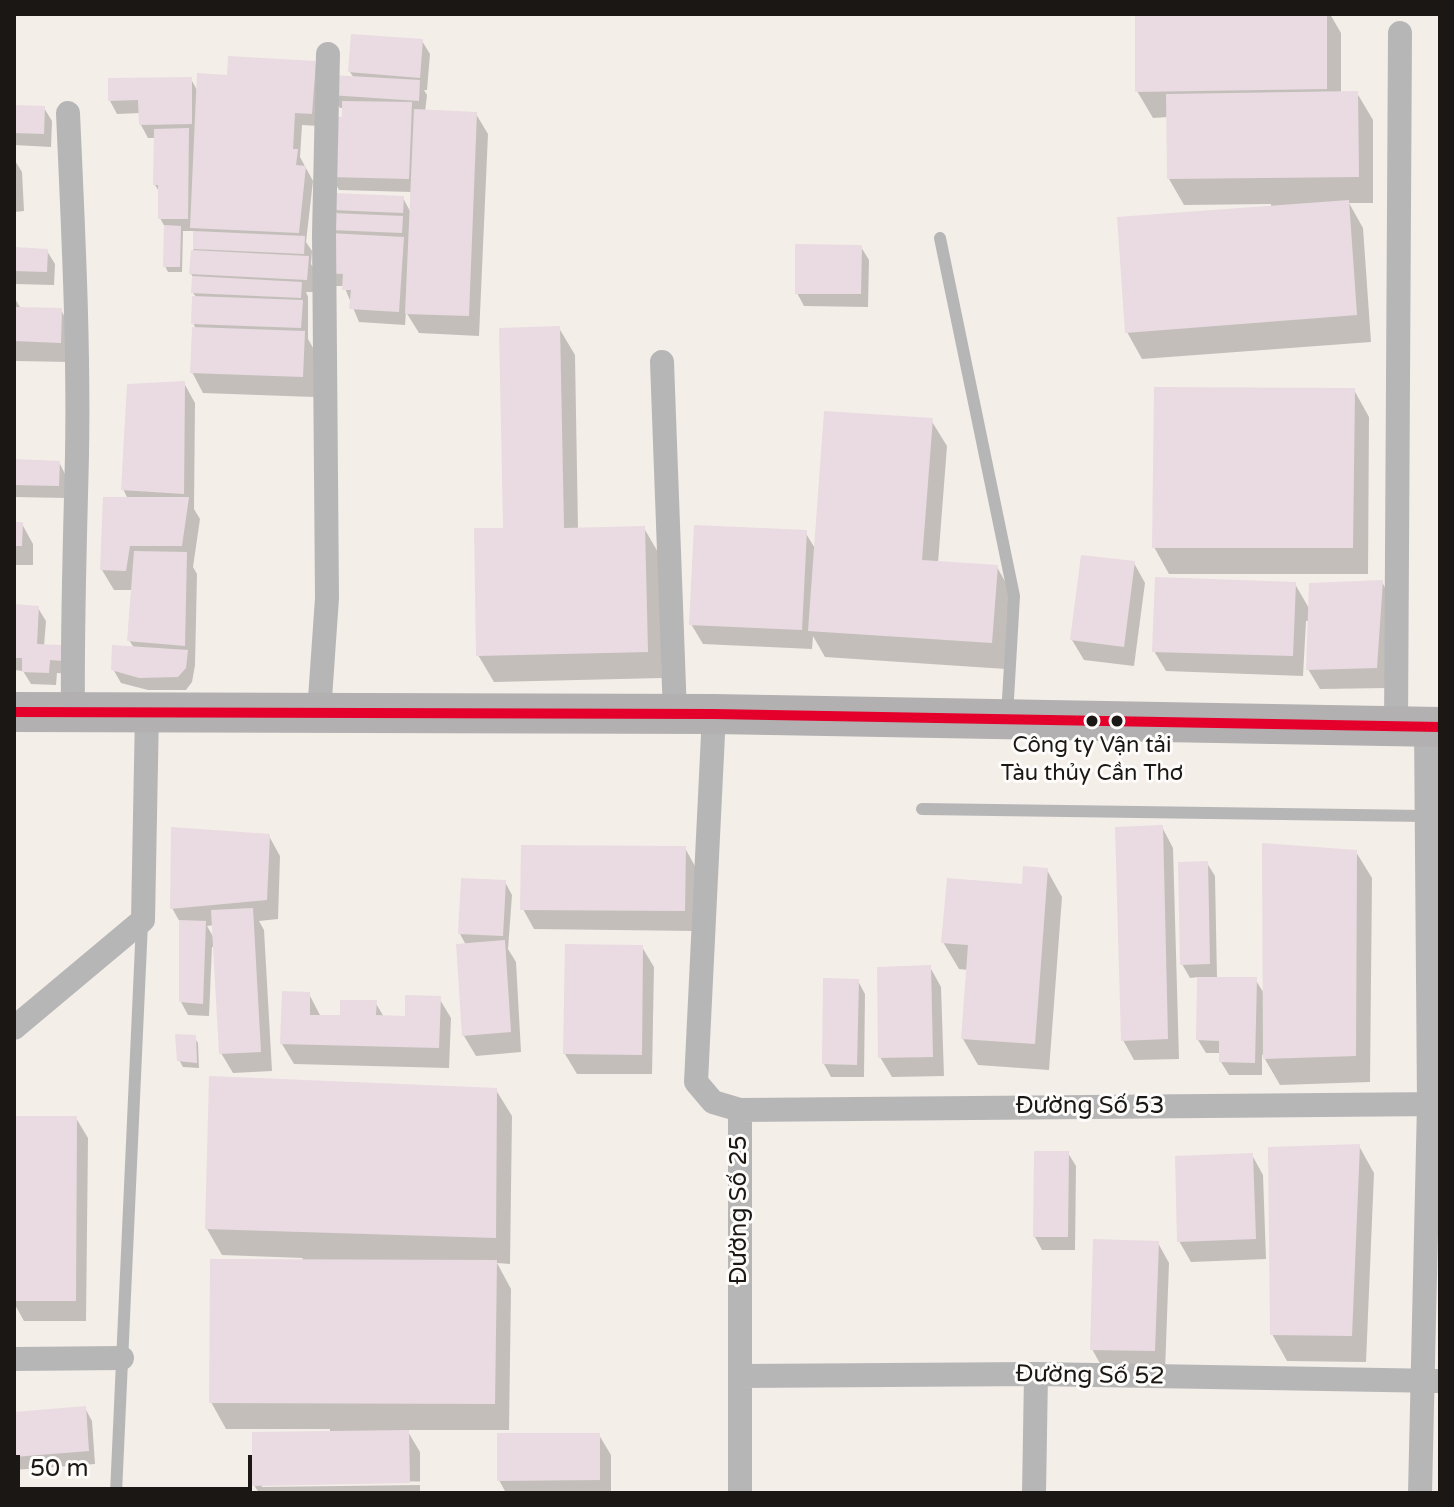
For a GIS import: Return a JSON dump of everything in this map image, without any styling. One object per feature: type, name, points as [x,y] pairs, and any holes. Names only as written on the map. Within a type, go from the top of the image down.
[{"type":"highway","points":[[14,712],[714,714],[1421,726]]},
{"type":"street","points":[[1400,33],[1434,1104],[1431,1381],[1420,1493]]},
{"type":"street","points":[[319,713],[327,598],[324,234],[328,54]]},
{"type":"street","points":[[68,113],[77,454],[72,608],[73,712]]},
{"type":"street","points":[[662,362],[675,714]]},
{"type":"street","points":[[14,1028],[143,920],[147,712]]},
{"type":"street","name":"Đường Số 25","points":[[714,714],[696,1082],[713,1102],[740,1110],[740,1493]]},
{"type":"street","name":"Đường Số 53","points":[[740,1110],[1434,1104]]},
{"type":"street","points":[[14,1359],[122,1358]]},
{"type":"street","points":[[1034,1493],[1036,1374]]},
{"type":"street","name":"Đường Số 52","points":[[740,1376],[1036,1374],[1431,1381]]},
{"type":"lane","points":[[940,238],[1014,596],[1007,719]]},
{"type":"lane","points":[[922,809],[1425,816]]},
{"type":"lane","points":[[116,1493],[143,920]]},
{"type":"building","points":[[1135,14],[1327,14],[1327,89],[1135,92]]},
{"type":"building","points":[[351,34],[423,39],[420,78],[348,72]]},
{"type":"building","points":[[228,56],[316,61],[312,114],[295,113],[293,149],[298,149],[296,165],[306,166],[299,233],[190,228],[197,73],[227,75]]},
{"type":"building","points":[[332,75],[420,80],[419,101],[330,95]]},
{"type":"building","points":[[192,77],[192,124],[139,125],[138,100],[108,101],[108,78]]},
{"type":"building","points":[[1358,91],[1359,177],[1167,179],[1166,94]]},
{"type":"building","points":[[342,101],[412,102],[409,179],[330,177],[331,116],[342,117]]},
{"type":"building","points":[[14,105],[45,106],[44,134],[14,133]]},
{"type":"building","points":[[414,109],[477,112],[469,316],[405,314]]},
{"type":"building","points":[[189,128],[188,219],[158,219],[158,185],[153,185],[154,129]]},
{"type":"building","points":[[333,193],[404,196],[403,213],[332,210]]},
{"type":"building","points":[[1349,200],[1357,315],[1125,333],[1117,217]]},
{"type":"building","points":[[331,213],[403,216],[402,233],[331,230]]},
{"type":"building","points":[[164,225],[181,226],[180,267],[163,267]]},
{"type":"building","points":[[193,231],[305,236],[304,254],[193,249]]},
{"type":"building","points":[[328,233],[404,237],[399,312],[349,309],[351,290],[342,290],[343,274],[325,273]]},
{"type":"building","points":[[795,244],[862,245],[861,294],[795,294]]},
{"type":"building","points":[[14,247],[48,249],[47,272],[14,271]]},
{"type":"building","points":[[191,250],[309,256],[307,280],[189,274]]},
{"type":"building","points":[[192,276],[302,282],[301,298],[191,293]]},
{"type":"building","points":[[192,296],[303,300],[301,328],[191,324]]},
{"type":"building","points":[[14,307],[62,308],[61,343],[14,341]]},
{"type":"building","points":[[560,326],[564,528],[645,526],[648,652],[476,656],[474,528],[503,528],[499,328]]},
{"type":"building","points":[[192,327],[305,331],[303,377],[190,373]]},
{"type":"building","points":[[185,381],[184,494],[121,490],[127,384]]},
{"type":"building","points":[[1154,387],[1355,388],[1353,548],[1152,548]]},
{"type":"building","points":[[824,411],[933,418],[922,560],[998,565],[992,643],[808,631]]},
{"type":"building","points":[[14,459],[60,461],[59,486],[14,485]]},
{"type":"building","points":[[103,497],[189,497],[182,546],[130,546],[126,571],[100,570]]},
{"type":"building","points":[[14,522],[23,522],[22,546],[14,546]]},
{"type":"building","points":[[694,525],[807,530],[802,630],[689,625]]},
{"type":"building","points":[[134,551],[187,552],[185,646],[127,641]]},
{"type":"building","points":[[1081,555],[1135,561],[1124,647],[1070,640]]},
{"type":"building","points":[[1155,577],[1296,582],[1293,656],[1152,652]]},
{"type":"building","points":[[1383,580],[1377,668],[1306,670],[1309,583]]},
{"type":"building","points":[[14,604],[39,606],[37,644],[64,645],[63,661],[50,660],[49,673],[22,672],[22,658],[14,658]]},
{"type":"building","points":[[112,645],[188,650],[186,668],[178,677],[139,678],[111,670]]},
{"type":"building","points":[[1163,825],[1168,1039],[1121,1041],[1115,827]]},
{"type":"building","points":[[171,827],[270,834],[267,900],[170,909]]},
{"type":"building","points":[[1262,843],[1357,850],[1356,1056],[1263,1059]]},
{"type":"building","points":[[521,845],[686,846],[685,911],[520,910]]},
{"type":"building","points":[[1208,861],[1210,964],[1180,965],[1178,862]]},
{"type":"building","points":[[1023,866],[1048,868],[1035,1044],[961,1039],[968,945],[941,943],[947,878],[1022,884]]},
{"type":"building","points":[[461,878],[506,880],[503,936],[458,934]]},
{"type":"building","points":[[253,908],[261,1052],[219,1054],[211,910]]},
{"type":"building","points":[[179,920],[206,921],[203,1004],[179,1002]]},
{"type":"building","points":[[505,940],[511,1032],[462,1036],[456,944]]},
{"type":"building","points":[[565,944],[643,945],[642,1055],[563,1054]]},
{"type":"building","points":[[931,965],[933,1057],[878,1058],[877,967]]},
{"type":"building","points":[[1197,977],[1257,977],[1255,1063],[1219,1062],[1219,1041],[1196,1040]]},
{"type":"building","points":[[823,978],[859,979],[857,1065],[822,1064]]},
{"type":"building","points":[[282,991],[310,992],[310,1015],[340,1015],[340,1000],[377,1000],[376,1015],[405,1016],[405,995],[441,996],[439,1048],[280,1044]]},
{"type":"building","points":[[175,1034],[196,1035],[197,1063],[177,1061]]},
{"type":"building","points":[[209,1076],[497,1088],[496,1238],[205,1229]]},
{"type":"building","points":[[14,1116],[77,1116],[76,1301],[14,1301]]},
{"type":"building","points":[[1360,1144],[1352,1336],[1270,1335],[1268,1147]]},
{"type":"building","points":[[1034,1151],[1069,1151],[1068,1237],[1033,1237]]},
{"type":"building","points":[[1253,1153],[1256,1239],[1177,1242],[1175,1156]]},
{"type":"building","points":[[1093,1239],[1159,1241],[1155,1351],[1090,1350]]},
{"type":"building","points":[[210,1259],[497,1260],[495,1404],[209,1403]]},
{"type":"building","points":[[86,1406],[89,1451],[14,1457],[14,1412]]},
{"type":"building","points":[[409,1430],[410,1483],[252,1486],[252,1432]]},
{"type":"building","points":[[497,1433],[600,1433],[600,1480],[497,1481]]},
{"type":"transit line","points":[[14,712],[714,714],[1440,727]]},
{"type":"place","name":"Công ty Vận tải Tàu thủy Cần Thơ","points":[[1092,721]]}]
